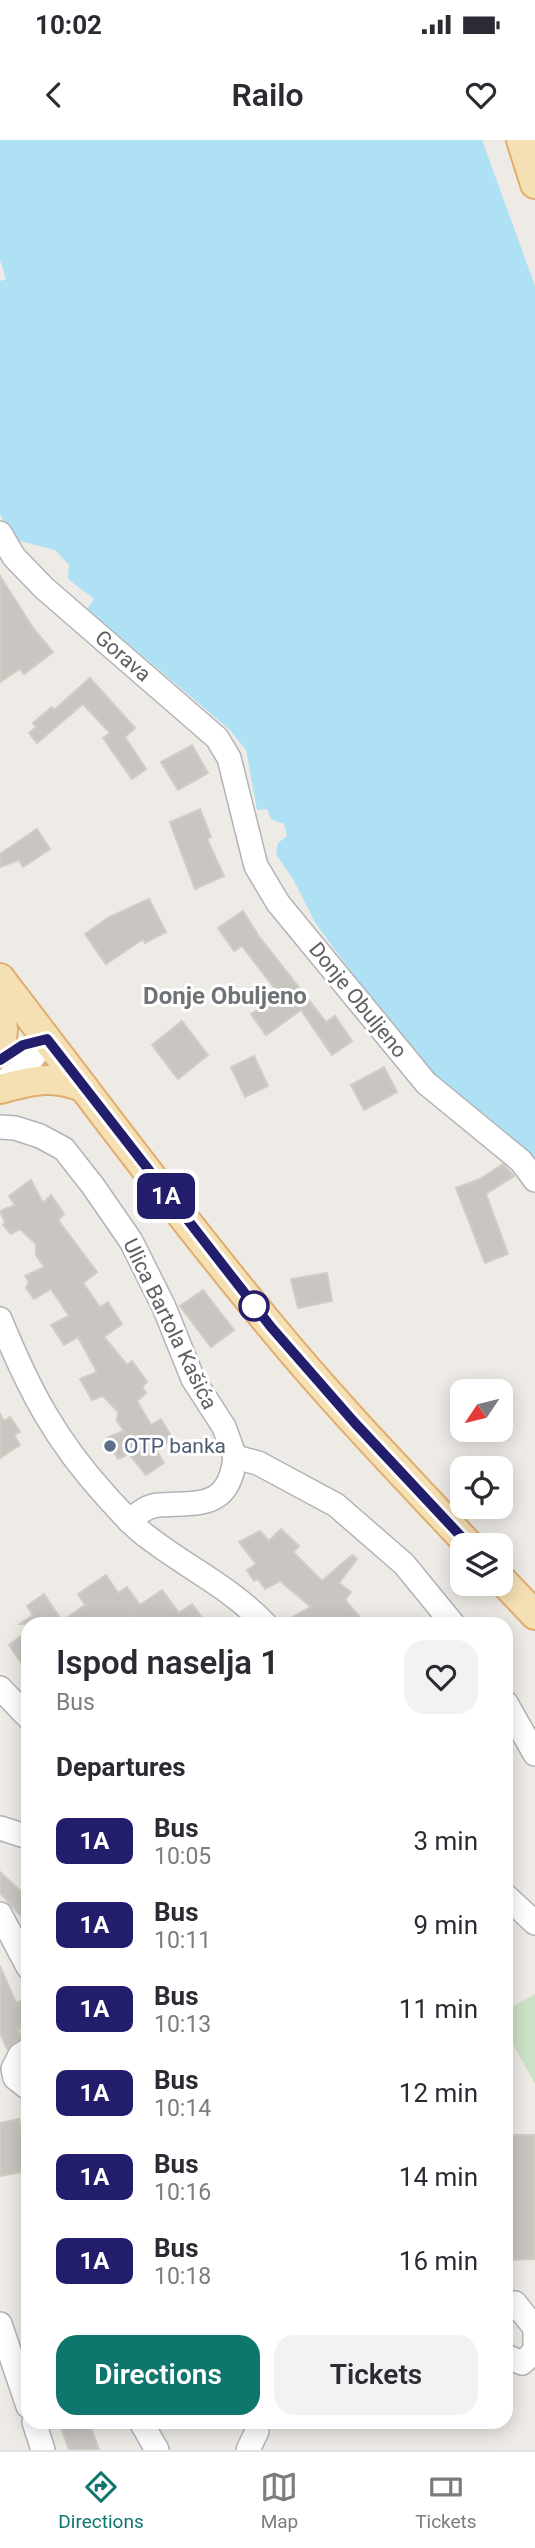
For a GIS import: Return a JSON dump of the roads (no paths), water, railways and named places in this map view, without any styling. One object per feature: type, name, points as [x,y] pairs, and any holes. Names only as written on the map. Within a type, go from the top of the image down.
[{"type":"main road","points":[[521,140],[535,184]]},
{"type":"main road","points":[[0,978],[271,1327],[354,1422],[458,1533]]},
{"type":"main road","points":[[0,1015],[3,1029],[0,1054]]},
{"type":"main road","points":[[0,1087],[42,1078],[68,1081],[84,1088]]},
{"type":"main road","points":[[513,1592],[535,1615]]},
{"type":"street","name":"Gorava","points":[[0,533],[14,557],[44,588],[217,738],[229,758],[235,785]]},
{"type":"street","name":"Donje Obuljeno","points":[[235,785],[256,866],[278,903],[426,1083],[521,1161],[535,1180]]},
{"type":"street","points":[[0,1060],[23,1045],[47,1039]]},
{"type":"street","points":[[0,1087],[31,1060],[47,1039]]},
{"type":"street","name":"Ulica Bartola Kašića","points":[[0,1127],[15,1128],[40,1136],[64,1149],[93,1186],[131,1241],[164,1307],[193,1379],[224,1427],[235,1457]]},
{"type":"street","points":[[0,1319],[29,1388],[56,1436],[129,1521],[150,1539],[224,1587],[257,1617]]},
{"type":"street","points":[[129,1521],[144,1509],[158,1505],[196,1506],[209,1501],[229,1481],[235,1457],[258,1463],[336,1505],[404,1564],[447,1617]]},
{"type":"street","points":[[0,1688],[21,1710]]},
{"type":"street","points":[[513,1715],[535,1754]]},
{"type":"street","points":[[0,1828],[21,1835]]},
{"type":"street","points":[[513,1909],[535,1923]]},
{"type":"street","points":[[0,1914],[21,1954]]},
{"type":"street","points":[[21,2054],[13,2070],[15,2078],[21,2083]]},
{"type":"street","points":[[513,2303],[535,2328],[535,2351],[522,2363],[513,2359]]},
{"type":"street","points":[[0,2324],[21,2386]]},
{"type":"street","points":[[36,2429],[43,2450]]},
{"type":"street","points":[[145,2429],[157,2450]]},
{"type":"street","points":[[248,2450],[257,2429]]},
{"type":"water","points":[[0,140],[482,140],[535,286],[535,1169],[429,1077],[316,924],[293,879],[276,854],[278,843],[287,836],[284,824],[271,819],[267,809],[257,810],[246,750],[229,729],[87,609],[94,599],[68,579],[69,565],[55,550],[12,539],[0,514],[0,281],[6,279],[0,260]]},
{"type":"place","name":"OTP banka","points":[[110,1446]]},
{"type":"district","name":"Donje Obuljeno","points":[[225,996]]}]
